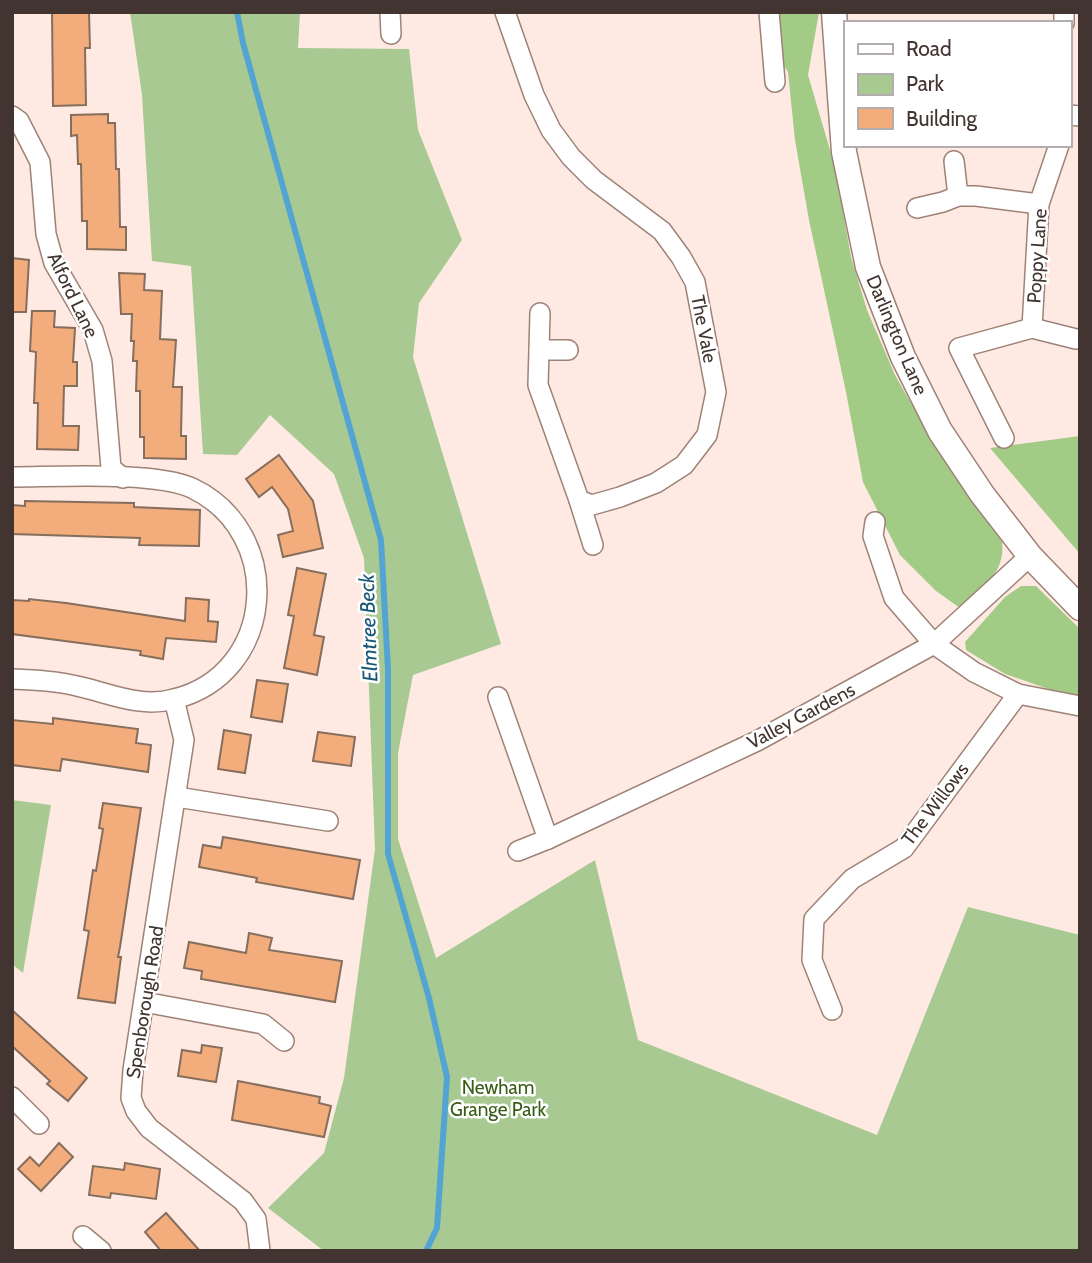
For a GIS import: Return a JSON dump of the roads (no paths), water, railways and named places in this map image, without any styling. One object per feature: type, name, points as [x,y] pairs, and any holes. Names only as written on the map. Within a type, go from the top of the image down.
[{"type":"street","points":[[390,12],[391,34]]},
{"type":"street","name":"The Vale","points":[[505,12],[534,95],[551,130],[571,157],[594,180],[662,231],[695,282],[716,392],[707,435],[684,465],[656,484],[621,496],[592,505],[579,500]]},
{"type":"street","points":[[769,12],[775,82]]},
{"type":"street","name":"Darlington Lane","points":[[834,12],[844,152],[868,267],[903,358],[940,431],[982,494],[1030,556],[1080,608]]},
{"type":"street","name":"Alford Lane","points":[[12,116],[19,121],[40,162],[46,234],[54,263],[93,330],[102,361],[111,468],[123,478]]},
{"type":"street","name":"Poppy Lane","points":[[1032,328],[1039,204],[1058,147]]},
{"type":"street","points":[[954,161],[958,196]]},
{"type":"street","points":[[916,208],[958,196],[976,195],[1039,204]]},
{"type":"street","points":[[540,313],[538,384],[593,545]]},
{"type":"street","name":"Poppy Lane","points":[[1004,438],[959,348],[1032,328],[1076,339]]},
{"type":"street","points":[[539,350],[568,350]]},
{"type":"street","points":[[12,477],[123,478],[170,482],[190,487],[208,497],[244,535],[256,565],[258,598],[251,627],[240,652],[225,672],[200,690],[174,699],[150,703],[80,686],[12,678]]},
{"type":"street","points":[[874,522],[873,536],[894,598],[934,644],[974,673],[1018,694],[1080,706]]},
{"type":"street","name":"Valley Gardens","points":[[518,851],[757,741],[934,644],[1030,556]]},
{"type":"street","name":"The Willows","points":[[832,1010],[812,960],[814,919],[852,879],[904,848],[1018,694]]},
{"type":"street","points":[[498,697],[548,839]]},
{"type":"street","name":"Spenborough Road","points":[[174,699],[184,740],[133,1070],[131,1098],[136,1111],[149,1128],[243,1200],[256,1219],[260,1251]]},
{"type":"street","points":[[177,797],[328,821]]},
{"type":"street","points":[[144,1002],[263,1024],[284,1041]]},
{"type":"street","points":[[12,1097],[40,1124]]},
{"type":"street","points":[[83,1236],[101,1251]]},
{"type":"waterway","name":"Elmtree Beck","points":[[237,12],[243,43],[381,540],[388,669],[388,854],[429,998],[447,1077],[437,1228],[426,1251]]},
{"type":"park label","name":"Newham Grange Park","points":[[498,1098]]}]
